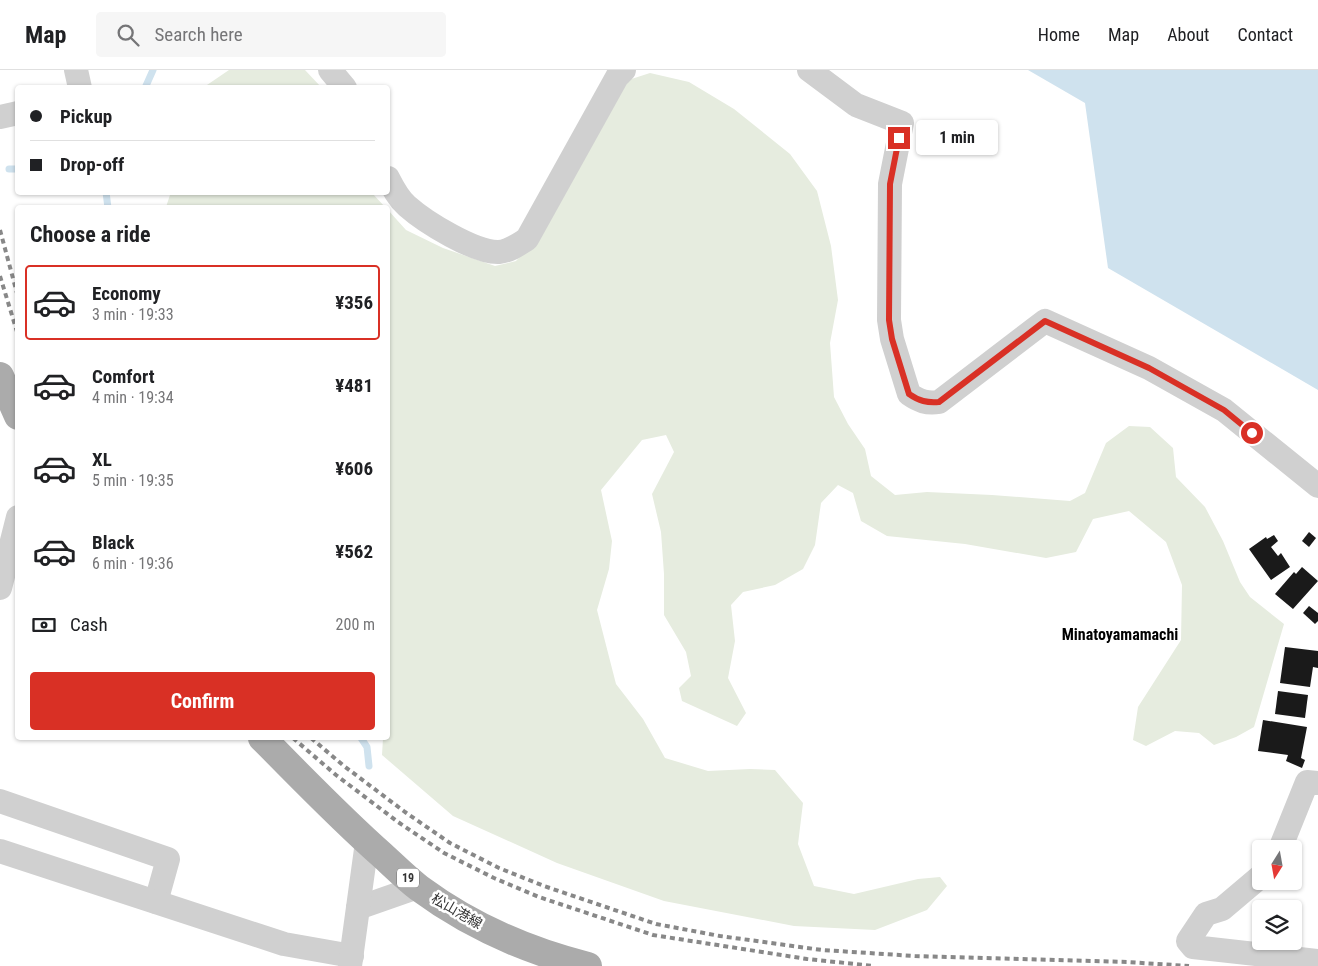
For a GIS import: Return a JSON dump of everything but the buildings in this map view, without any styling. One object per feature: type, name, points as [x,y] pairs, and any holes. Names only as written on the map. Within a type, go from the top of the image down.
[{"type":"main road","points":[[0,376],[15,409]]},
{"type":"main road","name":"松山港線","points":[[264,740],[367,842],[418,887],[453,910],[509,940],[588,966]]},
{"type":"street","points":[[76,70],[79,85]]},
{"type":"street","points":[[330,70],[342,85]]},
{"type":"street","points":[[390,182],[396,194],[407,206],[442,230],[487,249],[500,252],[514,247],[527,239],[617,77],[624,70]]},
{"type":"street","points":[[809,70],[856,105],[902,123],[890,184],[889,320],[892,339],[909,394],[918,400],[928,403],[939,402],[1045,321],[1149,368],[1224,410],[1318,486]]},
{"type":"street","points":[[0,117],[15,114]]},
{"type":"street","points":[[0,588],[4,554],[15,525]]},
{"type":"street","points":[[1284,840],[1307,782],[1318,783]]},
{"type":"street","points":[[0,801],[168,859],[156,902]]},
{"type":"street","points":[[0,851],[284,944],[351,961],[367,842]]},
{"type":"street","points":[[1252,884],[1222,909],[1206,914],[1188,940],[1193,947],[1318,960]]},
{"type":"street","points":[[358,908],[418,887]]},
{"type":"shaded area","points":[[229,70],[305,70],[319,85],[207,85]]},
{"type":"shaded area","points":[[650,73],[689,82],[734,109],[790,154],[817,191],[831,246],[838,300],[830,343],[834,397],[848,424],[865,449],[871,476],[895,495],[927,492],[1070,501],[1085,493],[1106,443],[1129,426],[1150,427],[1173,448],[1176,477],[1205,507],[1223,541],[1240,582],[1250,597],[1284,624],[1254,727],[1236,737],[1214,745],[1199,733],[1175,731],[1146,746],[1133,740],[1138,707],[1181,640],[1182,585],[1166,542],[1129,511],[1093,519],[1076,552],[1046,558],[965,544],[887,536],[861,521],[853,493],[838,485],[821,503],[815,545],[803,569],[775,585],[743,592],[731,605],[735,641],[728,678],[746,713],[737,726],[682,701],[679,688],[691,676],[686,652],[664,615],[661,532],[652,494],[674,452],[666,435],[642,440],[601,490],[612,541],[609,569],[597,610],[616,684],[643,719],[665,758],[708,771],[775,770],[803,803],[798,844],[814,886],[854,894],[918,879],[940,877],[947,886],[927,910],[875,930],[794,926],[664,901],[557,863],[453,816],[382,755],[383,740],[390,740],[390,212],[406,230],[443,248],[495,266],[516,261],[535,240],[616,84]]},
{"type":"shaded area","points":[[170,195],[374,195],[383,205],[167,205]]},
{"type":"water","points":[[1028,70],[1318,70],[1318,390],[1108,268],[1085,103]]},
{"type":"waterway","points":[[146,85],[153,70]]},
{"type":"waterway","points":[[9,169],[15,169]]},
{"type":"waterway","points":[[106,195],[108,205]]},
{"type":"waterway","points":[[362,740],[367,747],[369,766]]},
{"type":"railway","points":[[0,230],[15,286]]},
{"type":"railway","points":[[0,276],[15,325]]},
{"type":"railway","points":[[295,740],[336,775],[398,822],[444,853],[494,878],[539,897],[653,935],[807,959],[874,966]]},
{"type":"railway","points":[[313,740],[344,766],[405,812],[450,843],[499,868],[544,886],[656,924],[720,936],[822,950],[915,956],[1127,962],[1189,966]]},
{"type":"district","name":"Minatoyamamachi","points":[[1120,634]]},
{"type":"route","points":[[899,138],[890,184],[889,320],[892,339],[909,394],[918,400],[928,403],[939,402],[1045,321],[1149,368],[1224,410],[1252,433]]}]
